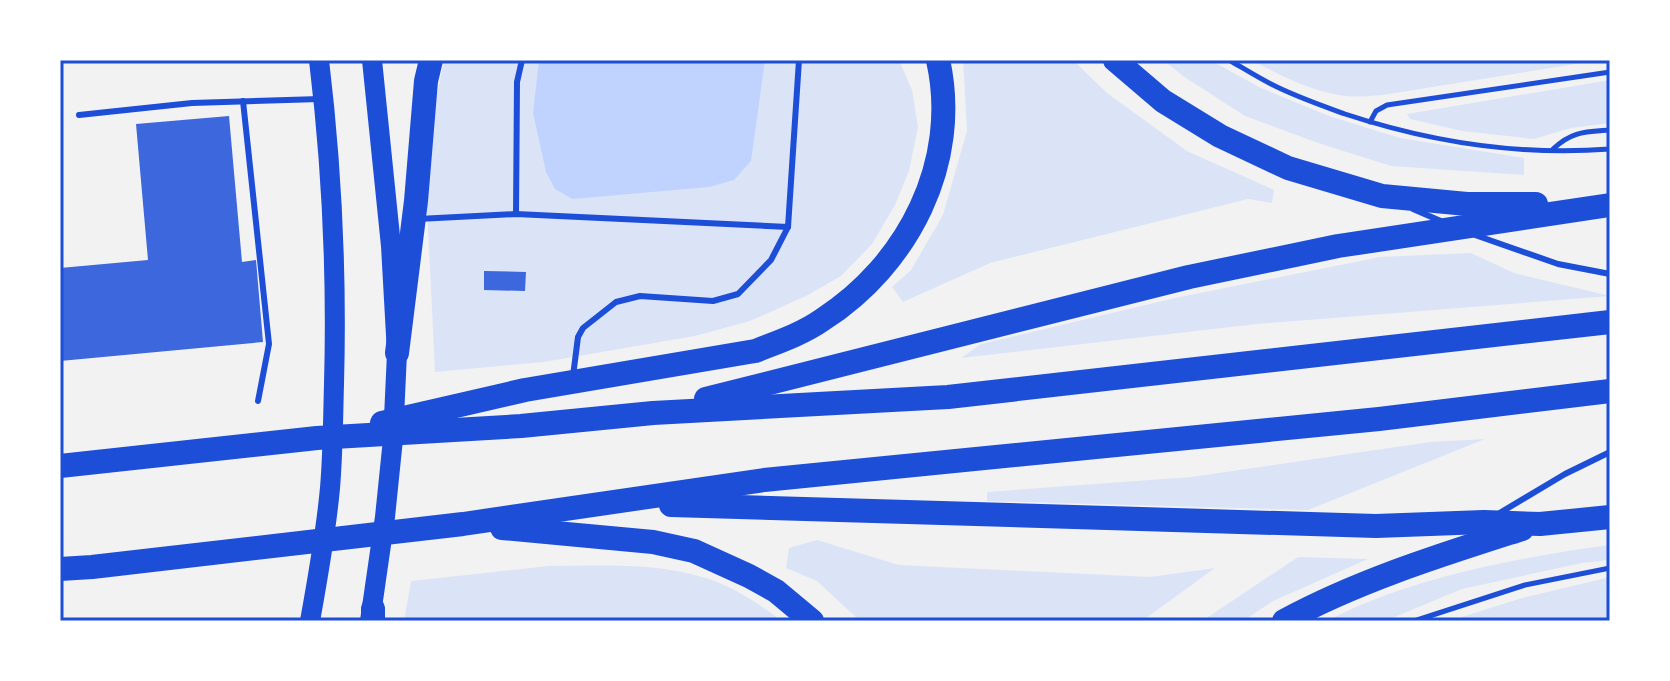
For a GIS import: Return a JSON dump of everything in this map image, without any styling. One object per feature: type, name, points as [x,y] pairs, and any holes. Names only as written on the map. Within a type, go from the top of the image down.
[{"type":"highway","points":[[397,353],[414,219],[423,106],[431,60]]},
{"type":"highway","points":[[317,438],[525,390],[755,351],[820,322],[873,280],[894,254],[924,203],[940,138],[943,109],[938,60]]},
{"type":"highway","points":[[1115,60],[1163,101],[1220,136],[1288,168],[1382,196],[1467,204],[1610,203]]},
{"type":"highway","points":[[653,413],[1189,277],[1338,246],[1610,203]]},
{"type":"highway","points":[[60,466],[317,438],[521,426],[653,413],[948,397],[1610,322]]},
{"type":"highway","points":[[511,523],[613,503],[764,480],[1379,419],[1610,391]]},
{"type":"highway","points":[[613,503],[1376,526],[1540,524],[1610,517]]},
{"type":"highway","points":[[60,569],[463,524],[511,523],[653,542],[694,551],[776,591],[812,621]]},
{"type":"highway","points":[[1284,621],[1322,601],[1397,570],[1540,524]]},
{"type":"main road","points":[[310,621],[330,487],[336,325],[334,240],[319,60]]},
{"type":"main road","points":[[372,60],[391,246],[397,353],[393,439],[372,617]]},
{"type":"lane","points":[[516,214],[517,82],[522,60]]},
{"type":"lane","points":[[573,381],[578,337],[583,328],[616,302],[640,296],[713,301],[738,294],[771,260],[788,227],[799,60]]},
{"type":"lane","points":[[79,115],[192,103],[323,99]]},
{"type":"lane","points":[[243,101],[269,344],[258,401]]},
{"type":"lane","points":[[1382,196],[1500,245],[1558,264],[1610,274]]},
{"type":"lane","points":[[414,219],[516,214],[788,227]]},
{"type":"lane","points":[[1478,525],[1565,474],[1610,452]]},
{"type":"lane","points":[[1397,570],[1434,549]]},
{"type":"path","points":[[1229,60],[1273,85],[1324,107],[1438,140],[1495,148],[1610,149]]},
{"type":"path","points":[[1370,122],[1376,111],[1387,105],[1610,72]]},
{"type":"path","points":[[1552,149],[1564,138],[1577,133],[1610,130]]},
{"type":"path","points":[[1414,621],[1525,585],[1610,568]]},
{"type":"shaded area","points":[[444,60],[899,60],[912,90],[918,127],[909,171],[895,205],[872,244],[841,276],[806,296],[750,321],[695,336],[544,362],[435,372],[427,207],[431,125]]},
{"type":"shaded area","points":[[963,60],[1073,60],[1107,93],[1187,151],[1274,190],[1272,203],[1248,199],[990,263],[903,302],[892,287],[911,270],[943,215],[967,131]]},
{"type":"shaded area","points":[[1163,60],[1210,60],[1261,88],[1329,116],[1400,138],[1524,158],[1524,175],[1391,166],[1318,143],[1245,116]]},
{"type":"shaded area","points":[[1252,60],[1601,60],[1356,97],[1305,86]]},
{"type":"shaded area","points":[[1610,80],[1610,123],[1571,128],[1534,139],[1462,131],[1410,119],[1407,114]]},
{"type":"shaded area","points":[[1471,253],[1514,273],[1610,296],[1257,324],[961,358],[981,344],[1175,298],[1380,257]]},
{"type":"shaded area","points":[[1485,439],[1308,510],[987,501],[987,492],[1191,477],[1430,442]]},
{"type":"shaded area","points":[[817,540],[899,565],[1150,577],[1215,568],[1142,621],[860,621],[817,581],[786,568],[789,548]]},
{"type":"shaded area","points":[[1610,545],[1610,560],[1582,563],[1462,589],[1385,621],[1327,621],[1393,593],[1465,571]]},
{"type":"shaded area","points":[[1298,557],[1368,559],[1273,601],[1243,621],[1202,621]]},
{"type":"shaded area","points":[[548,566],[625,566],[683,572],[713,580],[734,590],[782,621],[404,621],[411,581]]},
{"type":"shaded area","points":[[1610,577],[1610,621],[1449,621],[1522,598]]},
{"type":"water","points":[[539,60],[765,60],[751,161],[734,180],[709,187],[572,199],[555,189],[546,172],[533,113]]},
{"type":"building","points":[[229,116],[242,262],[256,260],[263,342],[60,361],[60,268],[148,260],[136,124]]},
{"type":"building","points":[[484,271],[526,272],[525,291],[484,290]]}]
